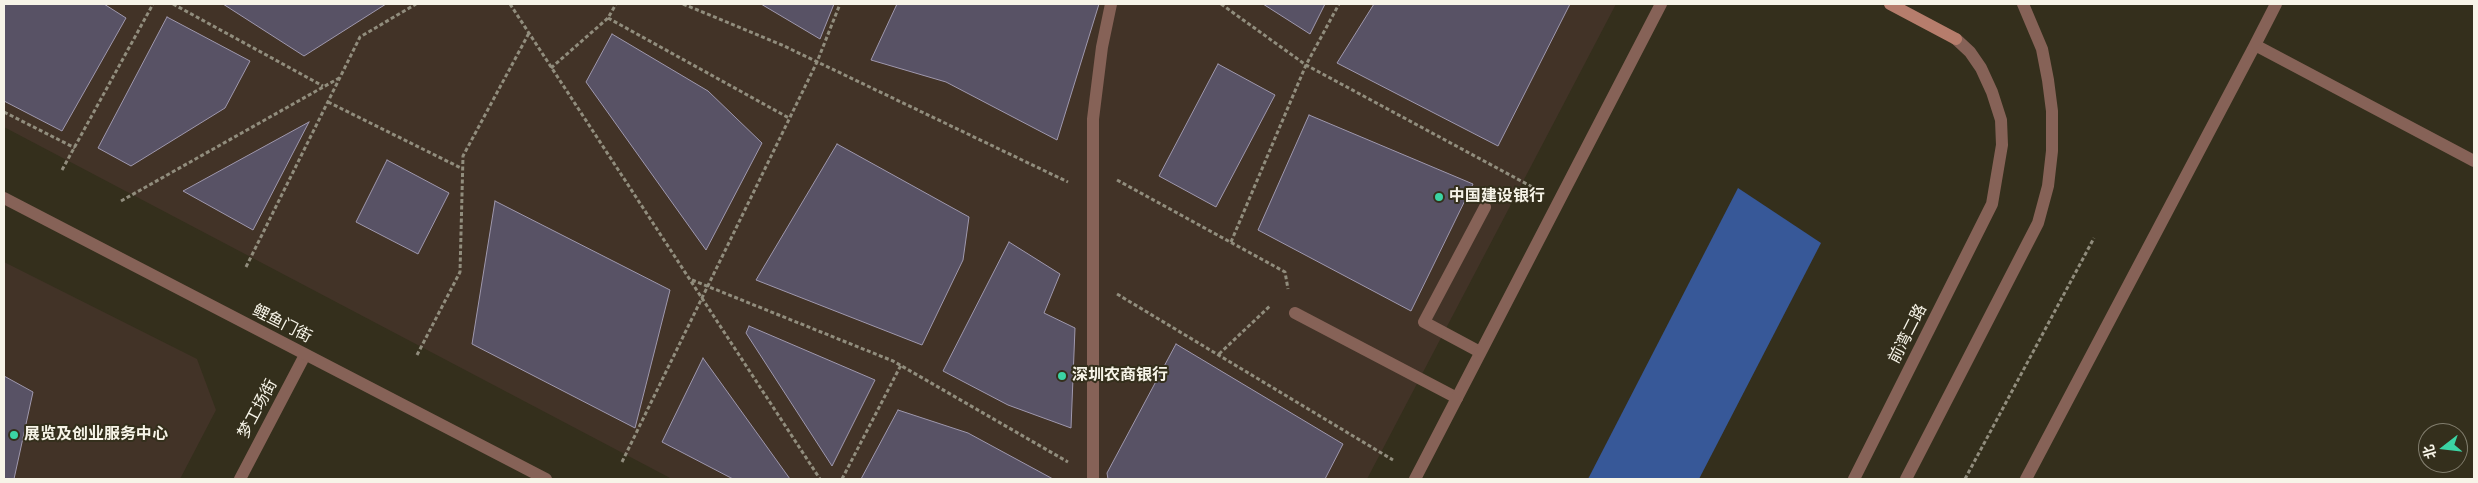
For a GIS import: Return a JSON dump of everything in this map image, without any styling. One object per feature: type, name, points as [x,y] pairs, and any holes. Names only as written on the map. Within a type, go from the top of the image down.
[{"type":"main road","points":[[1890,4],[1956,39]]},
{"type":"street","points":[[1093,478],[1092,119],[1102,47],[1111,4]]},
{"type":"street","points":[[1415,479],[1661,4]]},
{"type":"street","points":[[1906,479],[2038,223],[2048,186],[2052,151],[2052,111],[2042,49],[2024,4]]},
{"type":"street","points":[[2026,479],[2276,4]]},
{"type":"street","name":"前湾二路","points":[[1854,479],[1992,204],[2002,145],[2001,120],[1992,92],[1981,68],[1970,52],[1956,39]]},
{"type":"street","points":[[2255,44],[2474,161]]},
{"type":"street","name":"鲤鱼门街","points":[[4,198],[546,479]]},
{"type":"street","points":[[1480,352],[1424,322],[1484,207]]},
{"type":"street","points":[[1295,313],[1457,398]]},
{"type":"street","name":"梦工场街","points":[[240,479],[305,355]]},
{"type":"path","points":[[62,170],[153,4]]},
{"type":"path","points":[[173,4],[324,86]]},
{"type":"path","points":[[246,267],[360,37],[416,4]]},
{"type":"path","points":[[510,4],[692,280],[820,479]]},
{"type":"path","points":[[551,68],[608,18],[616,4]]},
{"type":"path","points":[[683,4],[817,62],[1092,193]]},
{"type":"path","points":[[622,462],[817,62],[840,4]]},
{"type":"path","points":[[1221,4],[1306,64],[1536,189]]},
{"type":"path","points":[[1230,242],[1306,64],[1339,4]]},
{"type":"path","points":[[608,18],[790,118]]},
{"type":"path","points":[[417,355],[460,272],[463,156],[529,33]]},
{"type":"path","points":[[121,202],[341,76]]},
{"type":"path","points":[[328,102],[463,169]]},
{"type":"path","points":[[4,112],[75,148]]},
{"type":"path","points":[[1091,166],[1285,272],[1289,288],[1282,295]]},
{"type":"path","points":[[1964,479],[2094,238]]},
{"type":"path","points":[[1092,279],[1393,460]]},
{"type":"path","points":[[692,280],[901,365],[1093,478]]},
{"type":"path","points":[[1219,354],[1275,302]]},
{"type":"path","points":[[842,479],[901,365]]},
{"type":"shaded area","points":[[4,4],[1616,4],[1367,479],[672,479],[4,127]]},
{"type":"shaded area","points":[[4,262],[197,359],[216,410],[180,479],[4,479]]},
{"type":"water","points":[[1738,188],[1821,243],[1699,479],[1588,479]]},
{"type":"building","points":[[4,4],[104,4],[126,18],[62,131],[4,101]]},
{"type":"building","points":[[223,4],[386,4],[304,56]]},
{"type":"building","points":[[761,4],[834,4],[820,39]]},
{"type":"building","points":[[897,4],[1099,4],[1057,140],[946,82],[871,60]]},
{"type":"building","points":[[1263,4],[1325,4],[1310,34]]},
{"type":"building","points":[[1374,4],[1570,4],[1498,146],[1337,63]]},
{"type":"building","points":[[167,17],[250,61],[225,108],[131,166],[98,148]]},
{"type":"building","points":[[612,34],[708,91],[762,143],[706,250],[586,82]]},
{"type":"building","points":[[1218,64],[1275,95],[1216,207],[1159,176]]},
{"type":"building","points":[[1309,115],[1473,184],[1411,311],[1258,230]]},
{"type":"building","points":[[309,122],[253,230],[183,191]]},
{"type":"building","points":[[837,144],[969,217],[963,260],[922,345],[756,280]]},
{"type":"building","points":[[387,160],[449,193],[418,254],[356,222]]},
{"type":"building","points":[[495,201],[670,290],[635,428],[472,344]]},
{"type":"building","points":[[1009,242],[1060,274],[1044,313],[1075,328],[1071,428],[1008,405],[943,371]]},
{"type":"building","points":[[749,326],[875,380],[832,466],[746,333]]},
{"type":"building","points":[[1176,344],[1343,444],[1325,479],[1108,479],[1107,473]]},
{"type":"building","points":[[703,358],[790,479],[733,479],[662,442]]},
{"type":"building","name":"展览及创业服务中心","points":[[4,376],[33,392],[14,479],[4,479]]},
{"type":"building","points":[[898,410],[968,433],[1053,479],[861,479]]},
{"type":"place","name":"中国建设银行","points":[[1439,197]]},
{"type":"place","name":"深圳农商银行","points":[[1062,376]]},
{"type":"place","name":"展览及创业服务中心","points":[[14,435]]}]
